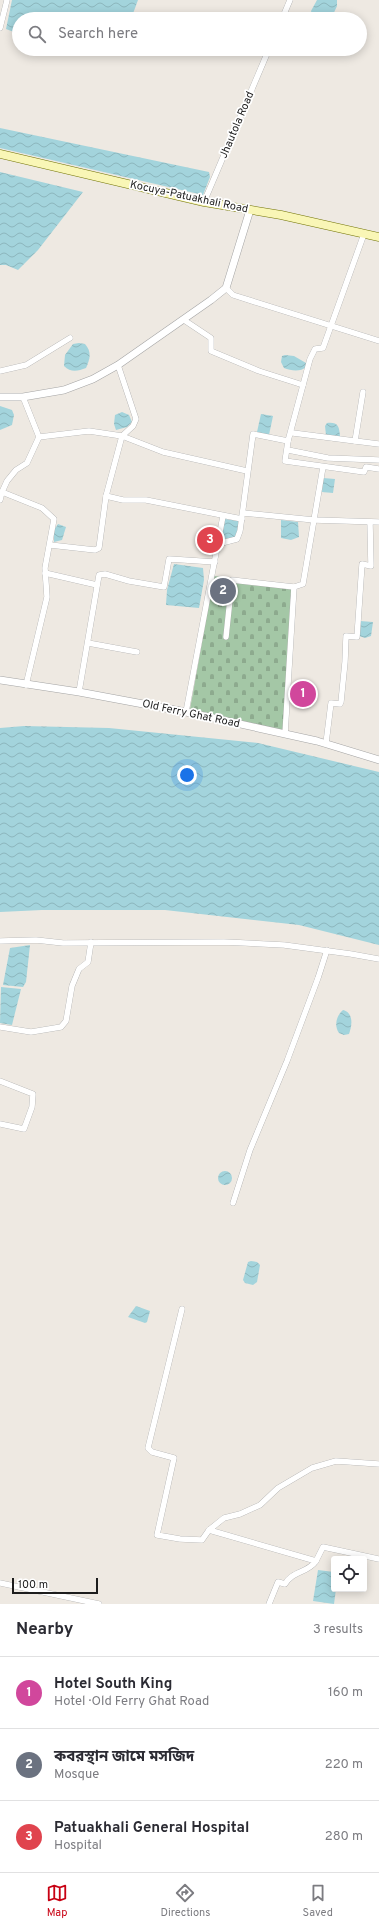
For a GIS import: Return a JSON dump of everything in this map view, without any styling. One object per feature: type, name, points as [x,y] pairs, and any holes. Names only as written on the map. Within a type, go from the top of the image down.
[{"type":"main road","name":"Kocuya-Patuakhali Road","points":[[0,154],[204,202],[379,237]]},
{"type":"street","points":[[0,28],[6,0]]},
{"type":"street","points":[[285,12],[290,0]]},
{"type":"street","name":"Jhautola Road","points":[[204,202],[266,56]]},
{"type":"street","points":[[0,397],[23,397],[64,390],[92,379],[118,364],[184,320],[226,288],[250,210]]},
{"type":"street","points":[[364,234],[324,348],[315,349],[314,351],[288,441],[288,450],[285,461],[364,472],[366,467],[379,469]]},
{"type":"street","points":[[226,288],[233,295],[379,341]]},
{"type":"street","points":[[184,320],[211,338],[210,349],[213,352],[259,371],[303,385]]},
{"type":"street","points":[[0,371],[26,365],[70,338]]},
{"type":"street","points":[[50,545],[98,550],[106,496],[122,436],[133,426],[136,419],[118,364]]},
{"type":"street","points":[[355,441],[363,392]]},
{"type":"street","points":[[0,500],[7,481],[16,470],[27,463],[39,437],[23,397]]},
{"type":"street","points":[[39,437],[89,431],[122,436],[164,452],[247,471]]},
{"type":"street","points":[[293,433],[379,444]]},
{"type":"street","points":[[218,544],[237,539],[242,520],[247,471],[253,434],[288,441]]},
{"type":"street","points":[[288,450],[328,458],[379,460]]},
{"type":"street","points":[[226,637],[232,580],[294,587],[303,584],[323,467]]},
{"type":"street","points":[[2,492],[42,508],[54,519],[45,573],[47,597],[26,685]]},
{"type":"street","points":[[106,496],[122,500],[146,500],[242,520]]},
{"type":"street","points":[[243,513],[314,520],[379,522]]},
{"type":"street","points":[[186,712],[224,516]]},
{"type":"street","points":[[326,743],[331,703],[340,704],[341,702],[346,636],[357,637],[362,564],[372,566],[370,522]]},
{"type":"street","points":[[79,692],[99,575],[105,574],[129,581],[164,588],[169,559],[215,562]]},
{"type":"street","points":[[45,573],[97,586]]},
{"type":"street","points":[[285,734],[294,587]]},
{"type":"street","points":[[88,643],[137,652]]},
{"type":"street","name":"Old Ferry Ghat Road","points":[[0,680],[79,692],[186,712],[326,743],[379,760]]},
{"type":"street","points":[[0,941],[224,942],[284,945],[327,950],[379,959]]},
{"type":"street","points":[[0,1027],[31,1032],[61,1026],[66,1021],[72,986],[79,969],[88,962],[91,942]]},
{"type":"street","points":[[233,1203],[250,1150],[287,1061],[327,950]]},
{"type":"street","points":[[0,1081],[33,1094],[32,1107],[24,1129],[0,1124]]},
{"type":"street","points":[[182,1309],[148,1448],[152,1452],[174,1458],[157,1535],[194,1541],[202,1540],[209,1530],[224,1518],[240,1514],[260,1505],[278,1488],[312,1468],[336,1461],[379,1464]]},
{"type":"street","points":[[209,1530],[316,1562]]},
{"type":"street","points":[[269,1604],[278,1582],[285,1584],[292,1575],[312,1568],[323,1547],[379,1559]]},
{"type":"street","points":[[0,1583],[99,1604]]},
{"type":"green space","points":[[214,576],[293,586],[283,730],[190,709]]},
{"type":"water","points":[[12,0],[138,0],[134,12],[12,12],[12,31],[6,29]]},
{"type":"water","points":[[317,0],[337,0],[337,6],[334,12],[311,11]]},
{"type":"water","points":[[0,128],[209,172],[210,177],[203,195],[0,148]]},
{"type":"water","points":[[0,172],[83,192],[38,250],[18,270],[6,265],[0,265]]},
{"type":"water","points":[[73,344],[85,344],[89,350],[90,356],[86,368],[75,371],[69,370],[64,366],[65,355]]},
{"type":"water","points":[[282,356],[294,356],[306,363],[306,367],[301,370],[290,370],[284,368],[281,362]]},
{"type":"water","points":[[0,406],[12,410],[14,415],[12,425],[0,430]]},
{"type":"water","points":[[122,412],[129,415],[132,422],[127,427],[116,430],[114,424],[115,415]]},
{"type":"water","points":[[261,414],[273,416],[269,435],[257,432]]},
{"type":"water","points":[[327,423],[334,423],[337,425],[340,436],[336,437],[326,435],[325,426]]},
{"type":"water","points":[[323,478],[335,479],[333,493],[322,492]]},
{"type":"water","points":[[225,519],[239,521],[238,531],[235,538],[223,539],[222,536]]},
{"type":"water","points":[[281,520],[298,522],[299,537],[291,540],[281,538]]},
{"type":"water","points":[[58,524],[66,527],[62,540],[54,542],[54,530]]},
{"type":"water","points":[[174,564],[203,568],[204,580],[199,608],[166,605],[167,590]]},
{"type":"water","points":[[360,621],[373,622],[371,636],[365,638],[359,636]]},
{"type":"water","points":[[24,726],[109,728],[258,743],[379,772],[379,945],[299,925],[165,910],[42,910],[0,912],[0,728]]},
{"type":"water","points":[[30,945],[26,982],[23,987],[3,985],[10,948]]},
{"type":"water","points":[[1,987],[21,989],[12,1025],[0,1023]]},
{"type":"water","points":[[343,1010],[351,1017],[349,1034],[344,1035],[339,1033],[336,1024],[339,1015]]},
{"type":"water","points":[[222,1171],[228,1171],[232,1175],[232,1181],[228,1185],[222,1185],[218,1181],[218,1175]]},
{"type":"water","points":[[248,1262],[257,1262],[260,1265],[257,1282],[253,1285],[245,1283],[243,1280]]},
{"type":"water","points":[[136,1306],[150,1311],[147,1322],[145,1323],[128,1317]]},
{"type":"water","points":[[318,1570],[331,1572],[331,1592],[336,1592],[334,1604],[313,1601]]},
{"type":"place","name":"Patuakhali General Hospital","points":[[210,540]]},
{"type":"place","name":"কবরস্থান জামে মসজিদ","points":[[223,591]]},
{"type":"place","name":"Hotel South King","points":[[303,694]]}]
